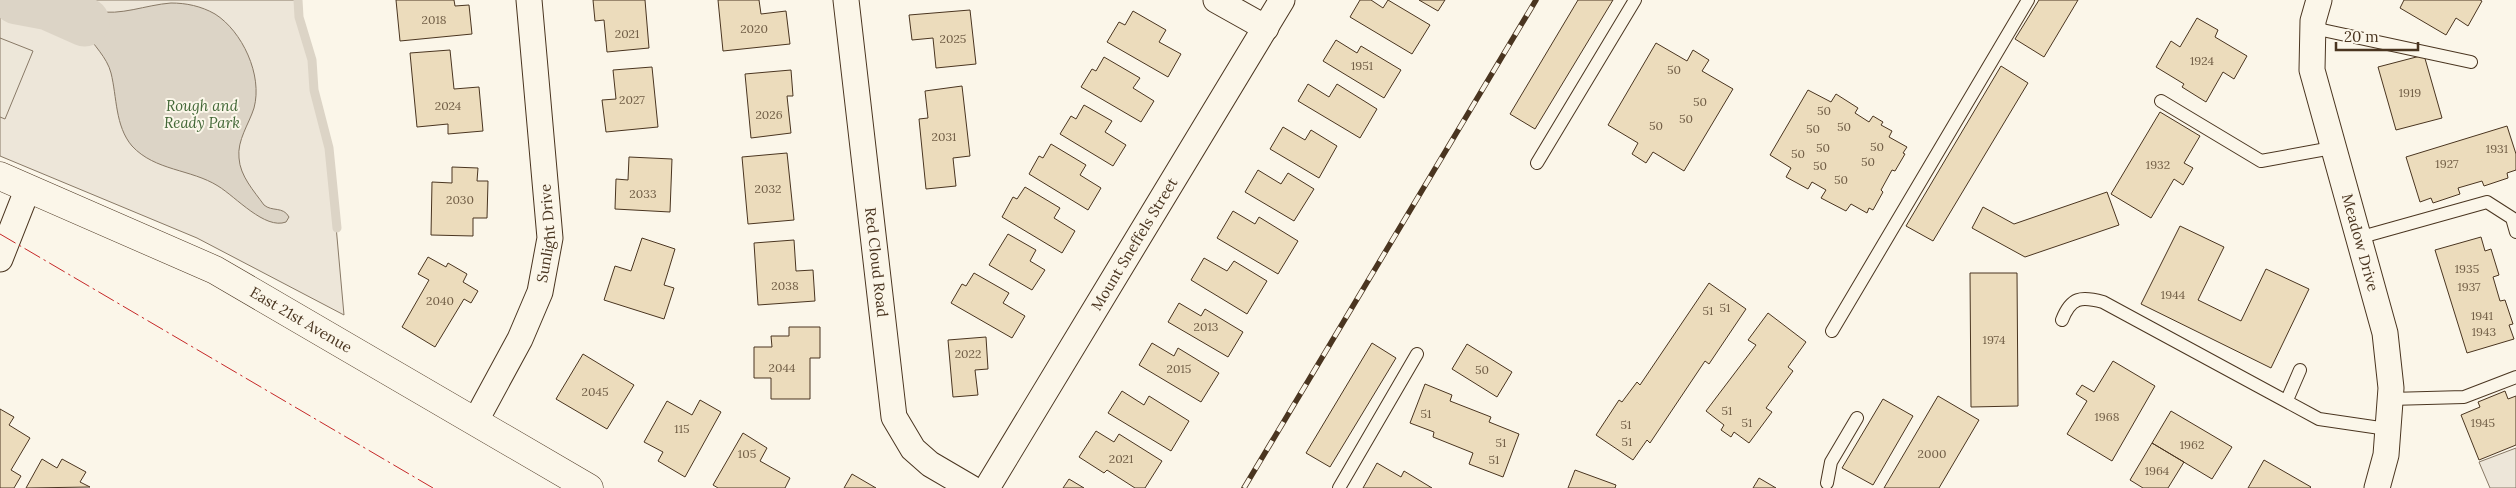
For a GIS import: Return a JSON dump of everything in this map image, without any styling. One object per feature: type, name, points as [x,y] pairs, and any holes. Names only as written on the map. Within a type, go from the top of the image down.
[{"type":"street","name":"Sunlight Drive","points":[[475,422],[520,339],[540,292],[550,238],[529,0]]},
{"type":"street","name":"Red Cloud Road","points":[[846,0],[894,417],[913,450],[930,464],[971,488]]},
{"type":"street","points":[[1216,0],[1266,28]]},
{"type":"street","name":"Mount Sneffels Street","points":[[987,488],[1282,0]]},
{"type":"street","name":"Meadow Drive","points":[[2319,0],[2313,28],[2312,70],[2332,148],[2385,333],[2390,399],[2385,462],[2377,488]]},
{"type":"street","name":"East 21st Avenue","points":[[0,176],[215,270],[589,488]]},
{"type":"street","points":[[0,259],[28,188]]},
{"type":"lane","points":[[1537,163],[1635,0]]},
{"type":"lane","points":[[1832,331],[2028,0]]},
{"type":"lane","points":[[2313,28],[2471,62]]},
{"type":"lane","points":[[2161,101],[2261,161],[2332,148]]},
{"type":"lane","points":[[2358,238],[2487,202],[2512,218],[2516,232]]},
{"type":"lane","points":[[2062,320],[2067,307],[2074,301],[2088,298],[2103,302],[2319,419],[2387,429]]},
{"type":"lane","points":[[1339,488],[1417,354]]},
{"type":"lane","points":[[2287,400],[2300,370]]},
{"type":"lane","points":[[2390,399],[2464,397],[2516,377]]},
{"type":"lane","points":[[1829,486],[1831,462],[1857,418]]},
{"type":"green space","name":"Rough and Ready Park","points":[[0,0],[298,0],[299,17],[312,60],[314,90],[329,148],[344,315],[197,238],[0,156]]},
{"type":"green space","points":[[2516,448],[2516,488],[2490,488],[2479,462]]},
{"type":"shaded area","points":[[171,3],[193,6],[215,14],[234,31],[242,43],[253,68],[256,95],[254,108],[240,145],[240,165],[248,183],[264,205],[284,211],[289,217],[286,222],[278,223],[260,217],[207,180],[151,160],[141,154],[126,138],[119,120],[109,67],[85,31],[87,18],[96,11],[115,12]]},
{"type":"shaded area","points":[[0,38],[33,51],[5,119],[0,117]]},
{"type":"building","points":[[396,0],[454,0],[455,6],[469,5],[472,34],[400,41]]},
{"type":"building","points":[[593,0],[645,0],[649,48],[607,52],[604,20],[595,21]]},
{"type":"building","points":[[718,0],[759,0],[761,14],[786,11],[790,44],[723,51]]},
{"type":"building","points":[[1360,0],[1371,0],[1383,8],[1388,0],[1430,25],[1412,54],[1350,17]]},
{"type":"building","points":[[1419,0],[1445,0],[1438,11]]},
{"type":"building","points":[[1578,0],[1613,0],[1535,129],[1510,114]]},
{"type":"building","points":[[2039,0],[2078,0],[2044,57],[2015,39]]},
{"type":"building","points":[[2404,0],[2482,1],[2468,26],[2456,18],[2446,35],[2400,8]]},
{"type":"building","points":[[970,10],[976,64],[936,68],[933,38],[912,40],[909,15]]},
{"type":"building","points":[[1133,11],[1166,30],[1159,42],[1181,54],[1168,77],[1107,42],[1119,22],[1125,25]]},
{"type":"building","points":[[2197,18],[2218,30],[2215,37],[2247,56],[2234,79],[2223,72],[2206,102],[2182,87],[2184,84],[2156,67],[2171,41],[2180,47]]},
{"type":"building","points":[[1336,40],[1357,53],[1361,46],[1401,70],[1384,98],[1323,61]]},
{"type":"building","points":[[1656,43],[1687,61],[1693,50],[1709,60],[1702,71],[1733,89],[1684,171],[1653,152],[1646,163],[1632,154],[1638,143],[1608,125]]},
{"type":"building","points":[[450,50],[454,89],[479,87],[483,131],[448,134],[448,124],[417,127],[410,53]]},
{"type":"building","points":[[2424,55],[2442,118],[2396,130],[2378,67]]},
{"type":"building","points":[[1104,57],[1140,78],[1133,88],[1154,101],[1141,122],[1081,87],[1092,69],[1096,71]]},
{"type":"building","points":[[2001,66],[2028,83],[1933,241],[1906,226]]},
{"type":"building","points":[[652,67],[658,127],[606,132],[602,100],[616,99],[613,70]]},
{"type":"building","points":[[791,70],[793,96],[787,96],[791,133],[751,138],[745,74]]},
{"type":"building","points":[[1308,84],[1329,97],[1337,84],[1377,109],[1360,138],[1298,101]]},
{"type":"building","points":[[962,86],[970,156],[953,158],[956,186],[926,189],[919,119],[928,118],[925,91]]},
{"type":"building","points":[[1808,90],[1831,102],[1836,94],[1858,108],[1855,113],[1869,122],[1873,116],[1883,122],[1881,125],[1892,131],[1889,137],[1907,147],[1895,171],[1892,170],[1881,190],[1883,192],[1873,210],[1869,208],[1867,213],[1851,204],[1846,211],[1821,198],[1826,190],[1812,182],[1808,189],[1786,177],[1791,168],[1770,155]]},
{"type":"building","points":[[1084,105],[1112,121],[1105,132],[1126,145],[1113,166],[1060,134],[1071,116],[1076,119]]},
{"type":"building","points":[[2160,112],[2200,136],[2184,163],[2193,168],[2183,185],[2174,179],[2151,218],[2111,194]]},
{"type":"building","points":[[2507,126],[2516,154],[2516,170],[2507,173],[2508,178],[2484,186],[2482,181],[2458,188],[2460,194],[2433,203],[2431,198],[2420,202],[2406,157]]},
{"type":"building","points":[[1283,127],[1305,140],[1311,130],[1337,146],[1319,178],[1270,149]]},
{"type":"building","points":[[1051,144],[1086,165],[1080,175],[1101,188],[1088,210],[1029,174],[1039,156],[1043,158]]},
{"type":"building","points":[[787,153],[794,220],[748,224],[742,157]]},
{"type":"building","points":[[629,157],[672,159],[670,212],[615,209],[616,179],[628,180]]},
{"type":"building","points":[[452,167],[478,168],[477,181],[488,181],[487,218],[473,218],[473,236],[431,235],[432,182],[452,183]]},
{"type":"building","points":[[1258,170],[1281,184],[1288,173],[1314,189],[1294,221],[1245,192]]},
{"type":"building","points":[[1025,187],[1060,208],[1054,218],[1075,231],[1062,253],[1002,217],[1013,197],[1017,199]]},
{"type":"building","points":[[2107,192],[2119,225],[2025,257],[1972,228],[1983,207],[2014,224]]},
{"type":"building","points":[[1233,211],[1255,224],[1259,217],[1298,241],[1278,274],[1217,238]]},
{"type":"building","points":[[2180,226],[2224,247],[2198,300],[2241,321],[2266,269],[2309,289],[2271,368],[2141,304]]},
{"type":"building","points":[[1008,234],[1036,250],[1030,261],[1045,270],[1032,290],[989,265]]},
{"type":"building","points":[[2481,237],[2485,251],[2491,249],[2499,275],[2493,277],[2500,301],[2505,300],[2513,324],[2509,325],[2514,339],[2467,353],[2435,250]]},
{"type":"building","points":[[642,238],[675,249],[664,285],[674,288],[664,319],[604,300],[615,266],[631,271]]},
{"type":"building","points":[[794,240],[796,271],[813,270],[815,301],[758,305],[754,243]]},
{"type":"building","points":[[428,257],[446,267],[448,263],[467,274],[463,282],[478,291],[471,303],[464,299],[435,347],[402,327],[429,280],[418,274]]},
{"type":"building","points":[[1204,258],[1227,271],[1234,261],[1267,281],[1247,314],[1191,280]]},
{"type":"building","points":[[974,273],[1009,293],[1003,303],[1025,316],[1012,338],[951,303],[962,284],[966,286]]},
{"type":"building","points":[[1970,273],[2017,273],[2018,406],[1971,407]]},
{"type":"building","points":[[1709,283],[1746,309],[1709,364],[1705,361],[1650,443],[1647,440],[1633,460],[1596,435],[1619,400],[1622,402],[1637,382],[1640,385]]},
{"type":"building","points":[[1179,303],[1201,316],[1205,309],[1243,332],[1228,357],[1168,322]]},
{"type":"building","points":[[1768,313],[1806,342],[1788,367],[1793,371],[1766,408],[1772,412],[1749,443],[1734,432],[1731,437],[1721,430],[1724,425],[1706,411],[1756,345],[1748,340]]},
{"type":"building","points":[[789,327],[820,327],[820,358],[810,358],[810,399],[771,399],[771,378],[754,378],[754,347],[772,347],[771,336],[789,336]]},
{"type":"building","points":[[986,337],[988,369],[975,370],[978,395],[953,397],[948,340]]},
{"type":"building","points":[[1152,343],[1174,356],[1178,348],[1219,373],[1201,402],[1139,365]]},
{"type":"building","points":[[1372,343],[1396,358],[1330,467],[1306,453]]},
{"type":"building","points":[[1467,344],[1512,372],[1497,397],[1452,369]]},
{"type":"building","points":[[583,354],[634,385],[607,429],[556,399]]},
{"type":"building","points":[[2113,361],[2155,386],[2112,461],[2067,434],[2087,401],[2076,394],[2082,385],[2094,392]]},
{"type":"building","points":[[1425,384],[1452,395],[1450,401],[1491,417],[1489,422],[1519,434],[1503,477],[1469,464],[1473,453],[1433,437],[1434,432],[1410,423]]},
{"type":"building","points":[[1122,391],[1144,405],[1149,396],[1189,421],[1171,451],[1108,413]]},
{"type":"building","points":[[2505,391],[2508,399],[2516,396],[2516,445],[2479,460],[2461,415],[2480,407],[2478,402]]},
{"type":"building","points":[[1938,396],[1979,420],[1939,488],[1884,488]]},
{"type":"building","points":[[1883,399],[1913,416],[1873,485],[1842,468]]},
{"type":"building","points":[[700,400],[721,412],[685,477],[658,461],[663,452],[644,442],[667,401],[692,415]]},
{"type":"building","points":[[0,409],[14,417],[9,425],[30,438],[11,470],[21,476],[14,488],[0,488]]},
{"type":"building","points":[[2171,411],[2232,447],[2212,479],[2152,443]]},
{"type":"building","points":[[1096,431],[1114,442],[1119,434],[1162,461],[1145,488],[1135,488],[1107,470],[1104,473],[1079,457]]},
{"type":"building","points":[[743,433],[767,448],[760,461],[790,478],[785,488],[718,488],[713,485]]},
{"type":"building","points":[[2152,443],[2184,462],[2168,488],[2143,488],[2130,480]]},
{"type":"building","points":[[42,459],[57,468],[62,459],[86,472],[80,482],[90,487],[26,488]]},
{"type":"building","points":[[2264,460],[2311,487],[2248,488]]},
{"type":"building","points":[[1377,463],[1401,477],[1404,471],[1432,488],[1363,488]]},
{"type":"building","points":[[1575,470],[1616,485],[1615,488],[1568,488]]},
{"type":"building","points":[[852,474],[876,488],[844,488]]},
{"type":"building","points":[[1759,478],[1776,488],[1753,488]]},
{"type":"building","points":[[1069,479],[1084,488],[1063,488]]},
{"type":"waterway","points":[[17,0],[49,6],[85,22]]},
{"type":"waterway","points":[[298,0],[299,17],[312,60],[314,90],[329,148],[337,228]]},
{"type":"railway","points":[[1244,488],[1536,0]]},
{"type":"power","points":[[0,234],[433,488]]}]
